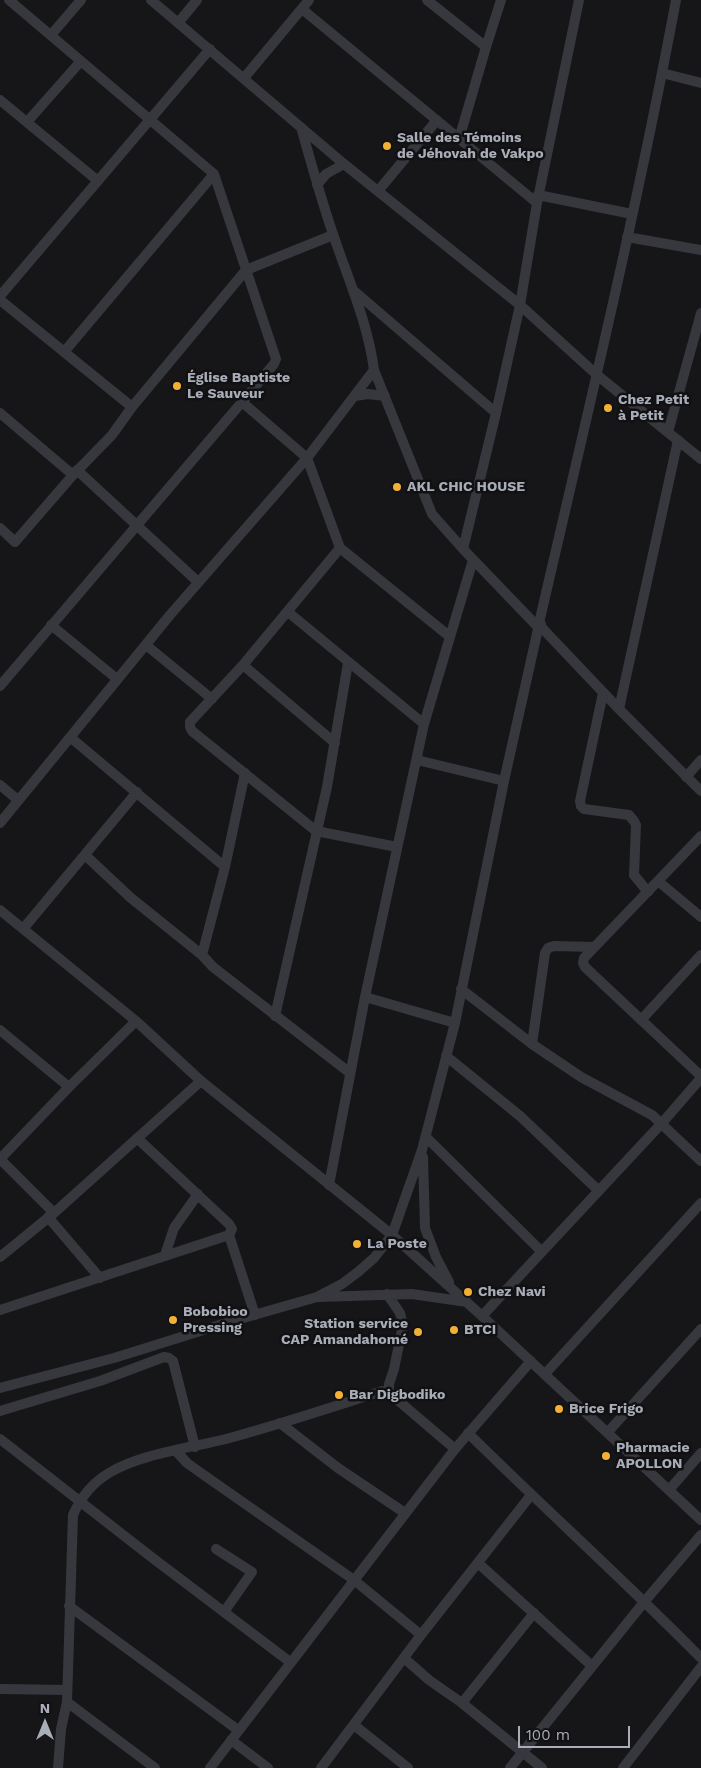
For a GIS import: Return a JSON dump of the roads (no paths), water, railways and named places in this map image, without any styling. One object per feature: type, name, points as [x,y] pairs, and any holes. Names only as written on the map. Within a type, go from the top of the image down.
[{"type":"street","points":[[0,686],[242,402],[274,364],[276,359],[214,174],[10,0]]},
{"type":"street","points":[[51,35],[82,0]]},
{"type":"street","points":[[151,0],[344,164],[520,305],[597,375],[701,459]]},
{"type":"street","points":[[178,23],[197,0]]},
{"type":"street","points":[[244,78],[309,0]]},
{"type":"street","points":[[427,0],[486,47]]},
{"type":"street","points":[[459,138],[501,0]]},
{"type":"street","points":[[462,549],[496,413],[520,305],[537,199],[579,4],[568,0]]},
{"type":"street","points":[[0,1388],[114,1358],[316,1297],[342,1284],[358,1272],[374,1258],[392,1235],[426,1137],[455,1023],[504,780],[597,375],[676,0]]},
{"type":"street","points":[[302,9],[459,138],[537,199],[632,214]]},
{"type":"street","points":[[0,296],[210,49]]},
{"type":"street","points":[[27,122],[81,61]]},
{"type":"street","points":[[662,73],[701,83]]},
{"type":"street","points":[[0,100],[98,181]]},
{"type":"street","points":[[378,191],[437,120]]},
{"type":"street","points":[[301,127],[333,235],[353,289],[372,356],[374,370],[428,508],[462,549],[701,791]]},
{"type":"street","points":[[317,185],[326,174],[344,164]]},
{"type":"street","points":[[64,352],[214,174]]},
{"type":"street","points":[[0,528],[15,542],[75,473],[112,435],[132,407],[246,270],[333,235]]},
{"type":"street","points":[[627,237],[701,250]]},
{"type":"street","points":[[353,289],[496,413]]},
{"type":"street","points":[[0,300],[132,407]]},
{"type":"street","points":[[668,432],[698,340],[701,313]]},
{"type":"street","points":[[0,823],[146,644],[306,458],[356,396],[374,370]]},
{"type":"street","points":[[356,396],[368,394],[385,396]]},
{"type":"street","points":[[242,402],[306,458],[340,548],[449,636]]},
{"type":"street","points":[[0,412],[137,524],[198,582]]},
{"type":"street","points":[[619,709],[678,440]]},
{"type":"street","points":[[340,548],[243,665],[190,722],[190,727],[192,731],[316,831],[397,847]]},
{"type":"street","points":[[329,1185],[365,997],[424,724],[473,560]]},
{"type":"street","points":[[288,612],[424,724]]},
{"type":"street","points":[[52,625],[117,679]]},
{"type":"street","points":[[146,644],[212,698]]},
{"type":"street","points":[[275,1016],[327,787],[348,663]]},
{"type":"street","points":[[243,665],[335,743]]},
{"type":"street","points":[[603,693],[580,801],[581,806],[584,809],[629,816],[634,821],[636,832],[634,875],[648,892]]},
{"type":"street","points":[[70,737],[225,867]]},
{"type":"street","points":[[417,760],[504,780]]},
{"type":"street","points":[[686,777],[701,760]]},
{"type":"street","points":[[202,955],[225,867],[245,773]]},
{"type":"street","points":[[0,784],[18,800]]},
{"type":"street","points":[[23,929],[137,792]]},
{"type":"street","points":[[482,1316],[662,1124],[701,1077],[583,963],[584,958],[701,836]]},
{"type":"street","points":[[85,855],[131,898],[202,955],[213,967],[350,1074]]},
{"type":"street","points":[[658,881],[701,917]]},
{"type":"street","points":[[0,910],[136,1021],[201,1081],[392,1235],[468,1302],[701,1520]]},
{"type":"street","points":[[532,1044],[545,953],[548,948],[554,946],[595,947]]},
{"type":"street","points":[[641,1020],[701,955]]},
{"type":"street","points":[[461,989],[532,1044],[581,1078],[652,1115],[701,1161]]},
{"type":"street","points":[[365,997],[455,1023]]},
{"type":"street","points":[[100,1278],[51,1215],[0,1159],[136,1021]]},
{"type":"street","points":[[0,1031],[69,1087]]},
{"type":"street","points":[[446,1056],[520,1116],[599,1191]]},
{"type":"street","points":[[0,1256],[51,1215],[201,1081]]},
{"type":"street","points":[[426,1137],[542,1252]]},
{"type":"street","points":[[137,1138],[229,1224],[232,1229],[229,1235],[255,1315]]},
{"type":"street","points":[[422,1150],[425,1228],[436,1257],[454,1290]]},
{"type":"street","points":[[166,1255],[174,1228],[198,1194]]},
{"type":"street","points":[[545,1374],[701,1203]]},
{"type":"street","points":[[0,1310],[229,1235]]},
{"type":"street","points":[[387,1294],[400,1313],[403,1325],[389,1384],[389,1393]]},
{"type":"street","points":[[316,1297],[412,1294],[468,1302]]},
{"type":"street","points":[[608,1432],[701,1330]]},
{"type":"street","points":[[0,1410],[100,1381],[164,1357],[173,1361],[195,1447]]},
{"type":"street","points":[[210,1768],[455,1449],[531,1362]]},
{"type":"street","points":[[58,1768],[61,1729],[67,1702],[73,1515],[79,1501],[96,1481],[110,1472],[144,1459],[195,1447],[382,1392],[389,1393],[455,1449]]},
{"type":"street","points":[[280,1423],[338,1468],[405,1514]]},
{"type":"street","points":[[468,1433],[531,1495],[645,1600],[701,1658]]},
{"type":"street","points":[[0,1439],[290,1662]]},
{"type":"street","points":[[176,1451],[187,1463],[354,1580],[421,1635]]},
{"type":"street","points":[[669,1490],[701,1453]]},
{"type":"street","points":[[321,1768],[421,1635],[531,1495]]},
{"type":"street","points":[[510,1768],[645,1600],[701,1535]]},
{"type":"street","points":[[216,1549],[252,1572],[224,1612]]},
{"type":"street","points":[[478,1563],[592,1666]]},
{"type":"street","points":[[69,1606],[238,1730]]},
{"type":"street","points":[[462,1703],[534,1613]]},
{"type":"street","points":[[404,1658],[429,1680],[462,1703],[542,1768]]},
{"type":"street","points":[[623,1768],[701,1667]]},
{"type":"street","points":[[0,1689],[67,1690]]},
{"type":"street","points":[[67,1702],[155,1768]]},
{"type":"street","points":[[354,1725],[408,1768]]},
{"type":"street","points":[[231,1740],[268,1768]]},
{"type":"place","name":"Salle des Témoins de Jéhovah de Vakpo","points":[[387,146]]},
{"type":"place","name":"Église Baptiste Le Sauveur","points":[[177,386]]},
{"type":"place","name":"Chez Petit à Petit","points":[[608,408]]},
{"type":"place","name":"AKL CHIC HOUSE","points":[[397,487]]},
{"type":"place","name":"La Poste","points":[[357,1244]]},
{"type":"place","name":"Chez Navi","points":[[468,1292]]},
{"type":"place","name":"Bobobioo Pressing","points":[[173,1320]]},
{"type":"place","name":"BTCI","points":[[454,1330]]},
{"type":"place","name":"Station service CAP Amandahomé","points":[[418,1332]]},
{"type":"place","name":"Bar Digbodiko","points":[[339,1395]]},
{"type":"place","name":"Brice Frigo","points":[[559,1409]]},
{"type":"place","name":"Pharmacie APOLLON","points":[[606,1456]]}]
